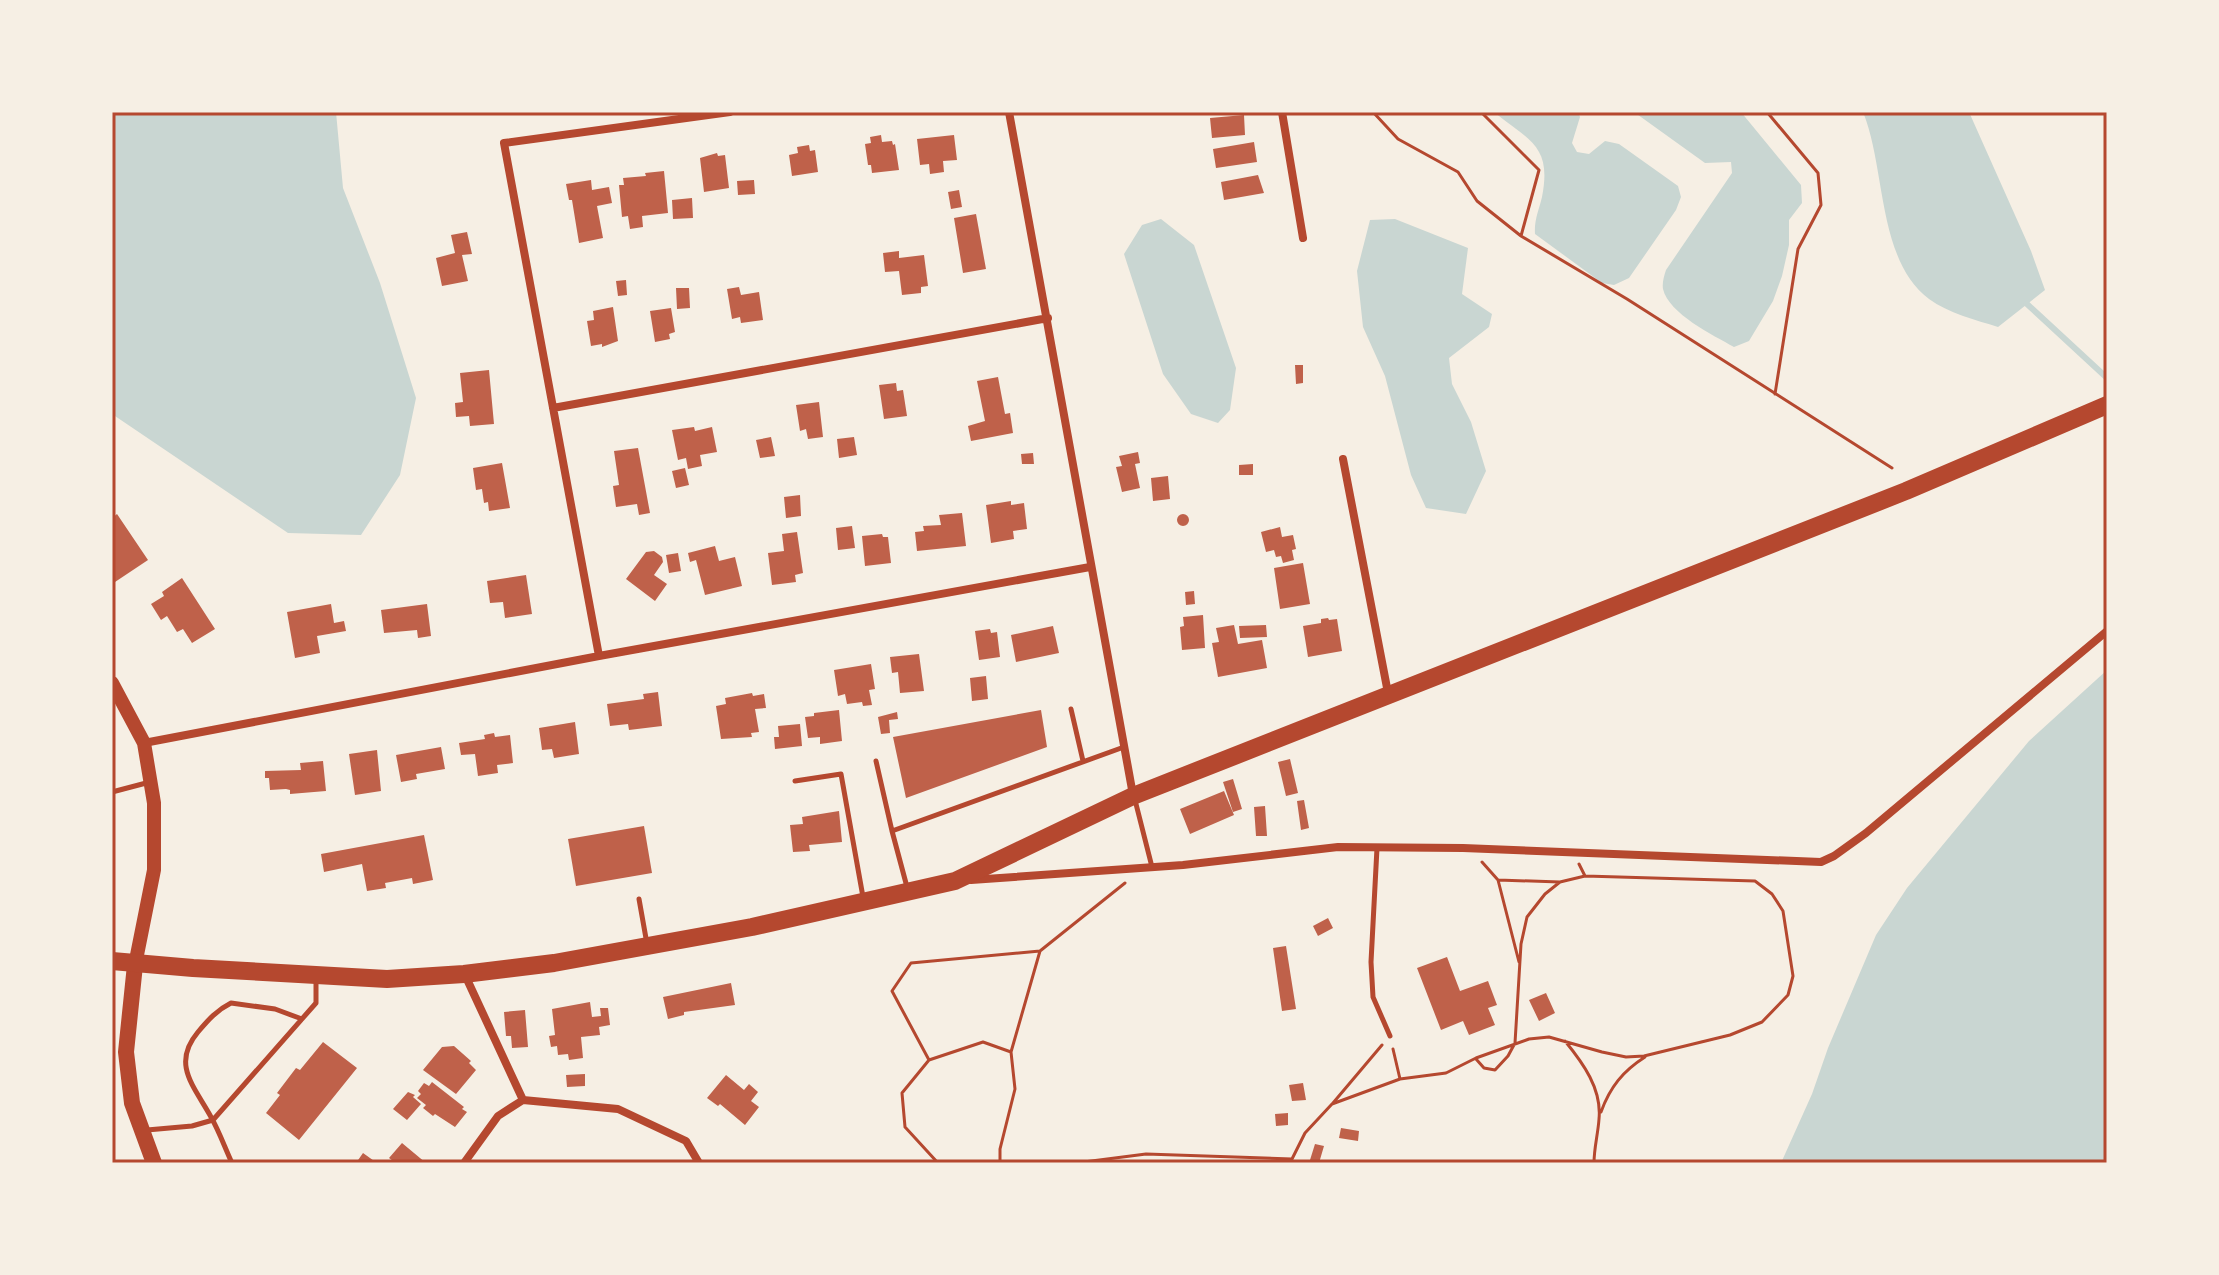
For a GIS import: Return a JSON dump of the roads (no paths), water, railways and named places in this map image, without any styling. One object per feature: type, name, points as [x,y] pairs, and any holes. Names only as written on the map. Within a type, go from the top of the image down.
[{"type":"main road","points":[[112,961],[135,965],[387,979],[464,974],[554,963],[752,927],[955,881],[1133,796],[1906,491],[2107,405]]},
{"type":"main road","points":[[135,965],[126,1052],[132,1103],[154,1163]]},
{"type":"street","points":[[599,656],[504,143],[730,112]]},
{"type":"street","points":[[1009,112],[1133,796]]},
{"type":"street","points":[[1282,112],[1303,238]]},
{"type":"street","points":[[553,408],[1048,318]]},
{"type":"street","points":[[1343,459],[1388,693]]},
{"type":"street","points":[[144,743],[1090,567]]},
{"type":"street","points":[[955,881],[1152,867],[1338,847],[1482,849],[1821,862],[1866,833],[2107,631]]},
{"type":"street","points":[[112,683],[144,743],[154,803],[154,870],[135,965]]},
{"type":"street","points":[[464,974],[523,1100]]},
{"type":"street","points":[[464,1163],[498,1116],[523,1100],[618,1109],[686,1141],[699,1163]]},
{"type":"lane","points":[[1071,709],[1083,761]]},
{"type":"lane","points":[[892,831],[1124,747]]},
{"type":"lane","points":[[876,761],[908,891]]},
{"type":"lane","points":[[795,781],[841,774],[863,902]]},
{"type":"lane","points":[[112,792],[150,782]]},
{"type":"lane","points":[[1133,796],[1152,867]]},
{"type":"lane","points":[[1377,848],[1372,985],[1373,997],[1390,1036]]},
{"type":"lane","points":[[639,899],[647,945]]},
{"type":"lane","points":[[142,1131],[192,1126],[213,1120],[316,1003],[317,974]]},
{"type":"lane","points":[[232,1163],[186,1070],[188,1044],[221,1008],[239,1002],[275,1009],[302,1019]]},
{"type":"waterway","points":[[2027,304],[2106,377]]}]
